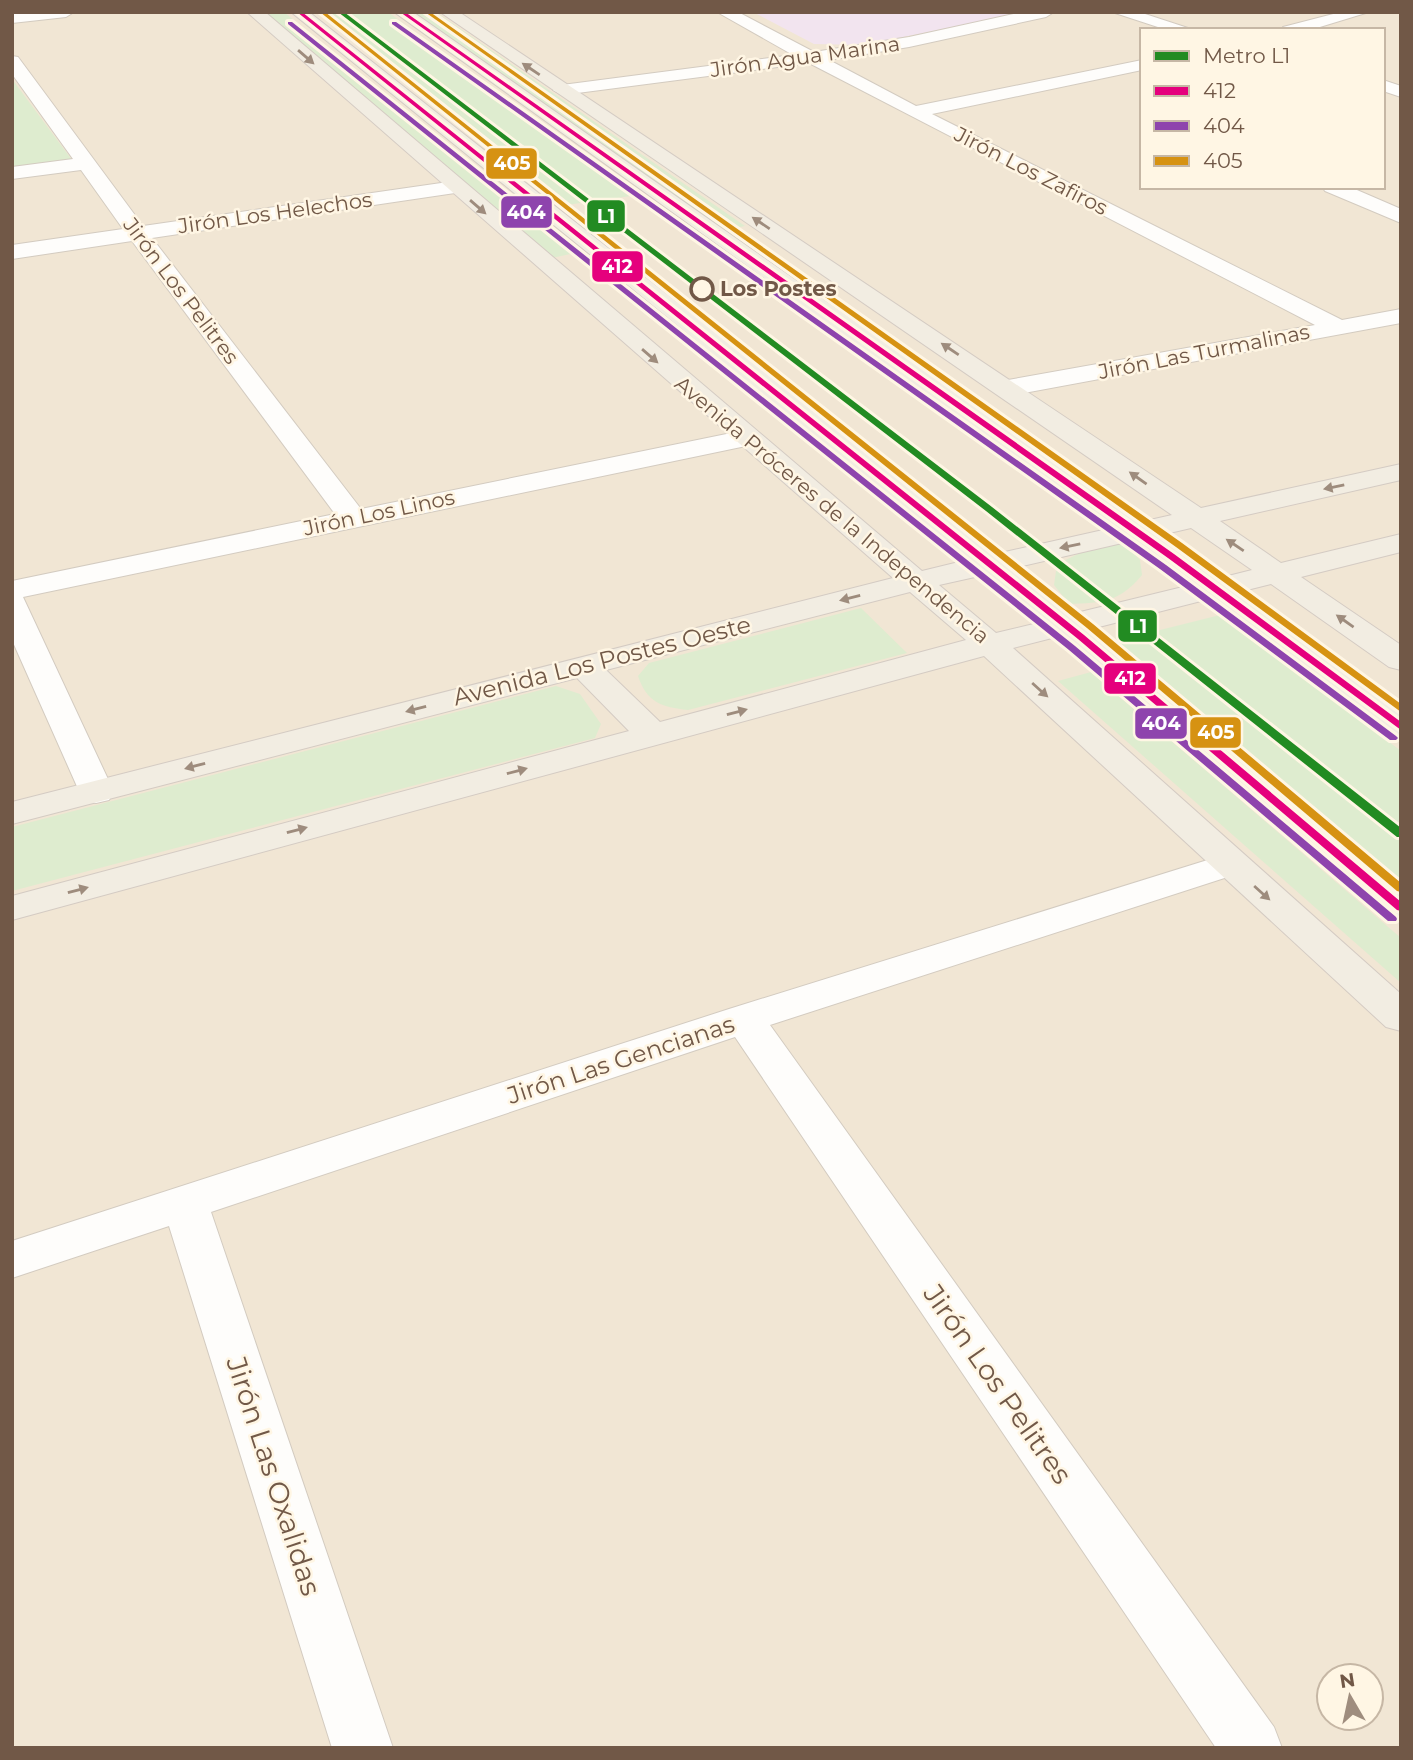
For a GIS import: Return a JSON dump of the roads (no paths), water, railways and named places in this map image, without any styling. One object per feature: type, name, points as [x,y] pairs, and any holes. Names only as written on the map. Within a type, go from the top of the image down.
[{"type":"main road","name":"Avenida Próceres de la Independencia","points":[[255,12],[746,438],[990,644],[1401,1017]]},
{"type":"main road","points":[[299,12],[1065,624],[1401,908]]},
{"type":"main road","points":[[402,12],[1136,531],[1401,727]]},
{"type":"main road","points":[[448,12],[1008,388],[1401,660]]},
{"type":"main road","name":"Avenida Los Postes Oeste","points":[[12,813],[916,581],[1401,472]]},
{"type":"main road","points":[[12,908],[1065,624],[1401,543]]},
{"type":"main road","points":[[582,665],[652,734]]},
{"type":"street","points":[[12,18],[66,12]]},
{"type":"street","name":"Jirón Los Zafiros","points":[[725,12],[914,112],[1338,327]]},
{"type":"street","name":"Jirón Agua Marina","points":[[562,90],[810,58],[909,42],[1046,12]]},
{"type":"street","points":[[1120,12],[1179,28]]},
{"type":"street","points":[[1297,28],[1361,12]]},
{"type":"street","name":"Jirón Los Pelitres","points":[[12,61],[137,233],[353,518]]},
{"type":"street","points":[[914,112],[1140,65]]},
{"type":"street","points":[[12,173],[85,163]]},
{"type":"street","name":"Jirón Los Helechos","points":[[12,252],[455,187]]},
{"type":"street","points":[[1336,189],[1401,218]]},
{"type":"street","name":"Jirón Las Turmalinas","points":[[1008,388],[1401,316]]},
{"type":"street","name":"Jirón Los Linos","points":[[12,590],[746,438]]},
{"type":"street","points":[[12,603],[96,792]]},
{"type":"street","name":"Jirón Las Gencianas","points":[[12,1260],[744,1019],[1230,864]]},
{"type":"street","name":"Jirón Los Pelitres","points":[[744,1019],[1252,1748]]},
{"type":"street","name":"Jirón Las Oxalidas","points":[[185,1203],[363,1748]]},
{"type":"metro line","name":"L1","points":[[340,12],[989,509],[1401,834]]},
{"type":"place","name":"Los Postes","points":[[702,289]]}]
